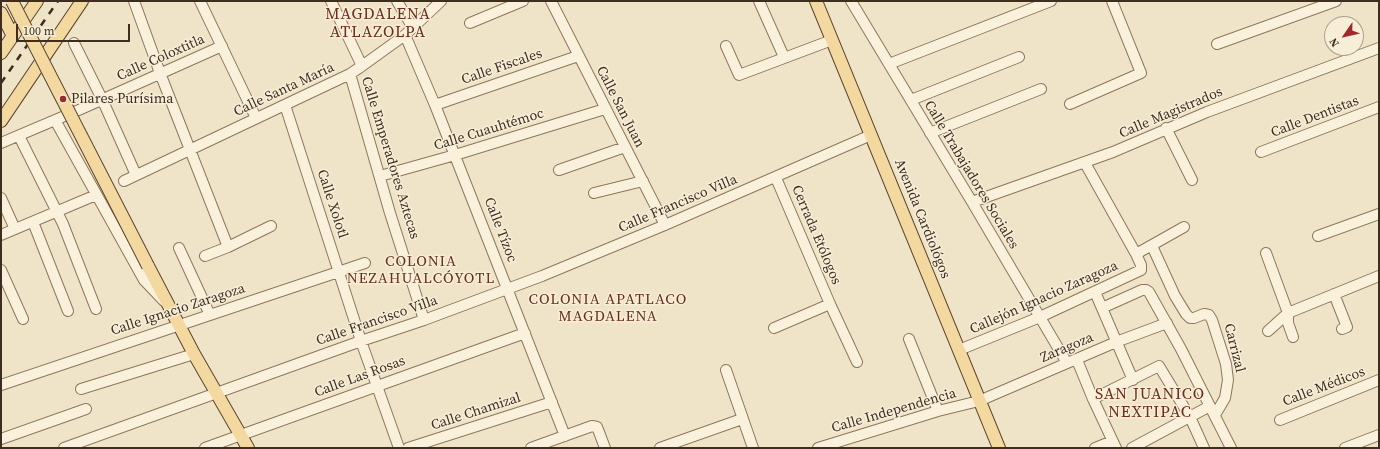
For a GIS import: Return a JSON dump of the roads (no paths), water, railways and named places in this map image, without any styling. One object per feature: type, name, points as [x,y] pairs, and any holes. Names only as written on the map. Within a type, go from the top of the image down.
[{"type":"main road","points":[[12,1],[194,354],[248,448]]},
{"type":"main road","points":[[1,53],[37,1]]},
{"type":"main road","points":[[1,121],[82,1]]},
{"type":"main road","name":"Avenida Cardiológos","points":[[816,1],[999,448]]},
{"type":"main road","points":[[1,13],[13,36]]},
{"type":"street","points":[[134,1],[160,73],[228,247]]},
{"type":"street","points":[[200,1],[256,118]]},
{"type":"street","points":[[331,1],[362,66]]},
{"type":"street","points":[[397,1],[413,28]]},
{"type":"street","name":"Calle Santa María","points":[[124,181],[350,74],[405,36],[441,1]]},
{"type":"street","points":[[470,23],[523,1]]},
{"type":"street","name":"Calle San Juan","points":[[551,1],[625,148],[666,225]]},
{"type":"street","points":[[759,1],[784,57]]},
{"type":"street","name":"Calle Trabajadores Sociales","points":[[851,1],[1067,363]]},
{"type":"street","points":[[889,64],[1051,1]]},
{"type":"street","points":[[1070,104],[1141,73],[1112,1]]},
{"type":"street","points":[[1217,44],[1336,1]]},
{"type":"street","name":"Calle Tízoc","points":[[405,36],[435,105],[565,436]]},
{"type":"street","points":[[726,46],[739,75],[832,40]]},
{"type":"street","points":[[74,43],[102,99],[136,175]]},
{"type":"street","name":"Calle Coloxtitla","points":[[1,143],[222,46]]},
{"type":"street","name":"Calle Magistrados","points":[[972,202],[1085,163],[1166,128],[1379,48]]},
{"type":"street","name":"Calle Fiscales","points":[[435,105],[578,56]]},
{"type":"street","points":[[910,100],[1019,57]]},
{"type":"street","name":"Calle Emperadores Aztecas","points":[[350,74],[424,320]]},
{"type":"street","points":[[930,133],[1041,89]]},
{"type":"street","name":"Calle Xolotl","points":[[285,105],[361,341],[399,448]]},
{"type":"street","name":"Calle Dentistas","points":[[1261,152],[1379,107]]},
{"type":"street","name":"Calle Cuauhtémoc","points":[[380,176],[455,155],[605,109]]},
{"type":"street","points":[[55,120],[144,280],[170,307]]},
{"type":"street","points":[[1166,128],[1192,180]]},
{"type":"street","name":"Calle Francisco Villa","points":[[64,448],[361,341],[508,290],[666,225],[871,135]]},
{"type":"street","points":[[19,136],[58,212],[96,309]]},
{"type":"street","points":[[559,170],[625,148]]},
{"type":"street","points":[[1085,163],[1136,254],[1184,227]]},
{"type":"street","name":"Cerrada Etólogos","points":[[776,178],[830,304],[857,362]]},
{"type":"street","points":[[594,193],[643,181]]},
{"type":"street","points":[[1,235],[96,195]]},
{"type":"street","points":[[1,198],[15,229]]},
{"type":"street","points":[[1318,236],[1379,214]]},
{"type":"street","points":[[33,222],[68,311]]},
{"type":"street","points":[[205,256],[228,247],[271,226]]},
{"type":"street","name":"Carrizal","points":[[1152,246],[1175,296],[1186,314],[1190,318],[1204,314],[1209,315],[1212,320],[1226,364],[1228,380],[1225,398],[1212,410]]},
{"type":"street","points":[[179,248],[210,315]]},
{"type":"street","points":[[1266,253],[1288,313],[1288,323],[1293,337]]},
{"type":"street","name":"Callejón Ignacio Zaragoza","points":[[959,350],[1040,317],[1139,271],[1142,268],[1136,254]]},
{"type":"street","name":"Calle Ignacio Zaragoza","points":[[1,385],[365,263]]},
{"type":"street","points":[[1,270],[23,319]]},
{"type":"street","points":[[1268,331],[1288,313],[1379,276]]},
{"type":"street","points":[[1102,308],[1142,290],[1149,292],[1167,323],[1231,448]]},
{"type":"street","points":[[1095,292],[1133,380]]},
{"type":"street","points":[[1334,294],[1347,327],[1342,328]]},
{"type":"street","name":"Cerrada Etólogos","points":[[774,328],[830,304]]},
{"type":"street","name":"Zaragoza","points":[[979,400],[1116,342],[1167,323]]},
{"type":"street","name":"Calle Las Rosas","points":[[205,448],[525,333]]},
{"type":"street","points":[[909,339],[938,412]]},
{"type":"street","points":[[81,389],[194,354]]},
{"type":"street","points":[[1076,360],[1114,444],[1095,448]]},
{"type":"street","points":[[1093,399],[1160,366],[1190,417],[1204,448]]},
{"type":"street","points":[[726,370],[753,448]]},
{"type":"street","name":"Calle Médicos","points":[[1280,420],[1379,380]]},
{"type":"street","name":"Calle Independencia","points":[[818,448],[979,400]]},
{"type":"street","name":"Calle Chamizal","points":[[408,448],[552,402]]},
{"type":"street","points":[[1,439],[86,409]]},
{"type":"street","points":[[1134,448],[1190,417],[1212,410]]},
{"type":"street","points":[[660,448],[742,419]]},
{"type":"street","points":[[531,448],[592,426],[597,427],[605,448]]},
{"type":"street","points":[[1345,448],[1379,435]]},
{"type":"railway","points":[[1,83],[58,1]]},
{"type":"place","name":"Pilares Purísima","points":[[63,99]]},
{"type":"district","name":"MAGDALENA ATLAZOLPA","points":[[378,24]]},
{"type":"district","name":"COLONIA NEZAHUALCÓYOTL","points":[[421,270]]},
{"type":"district","name":"COLONIA APATLACO MAGDALENA","points":[[608,308]]},
{"type":"district","name":"SAN JUANICO NEXTIPAC","points":[[1150,404]]}]
